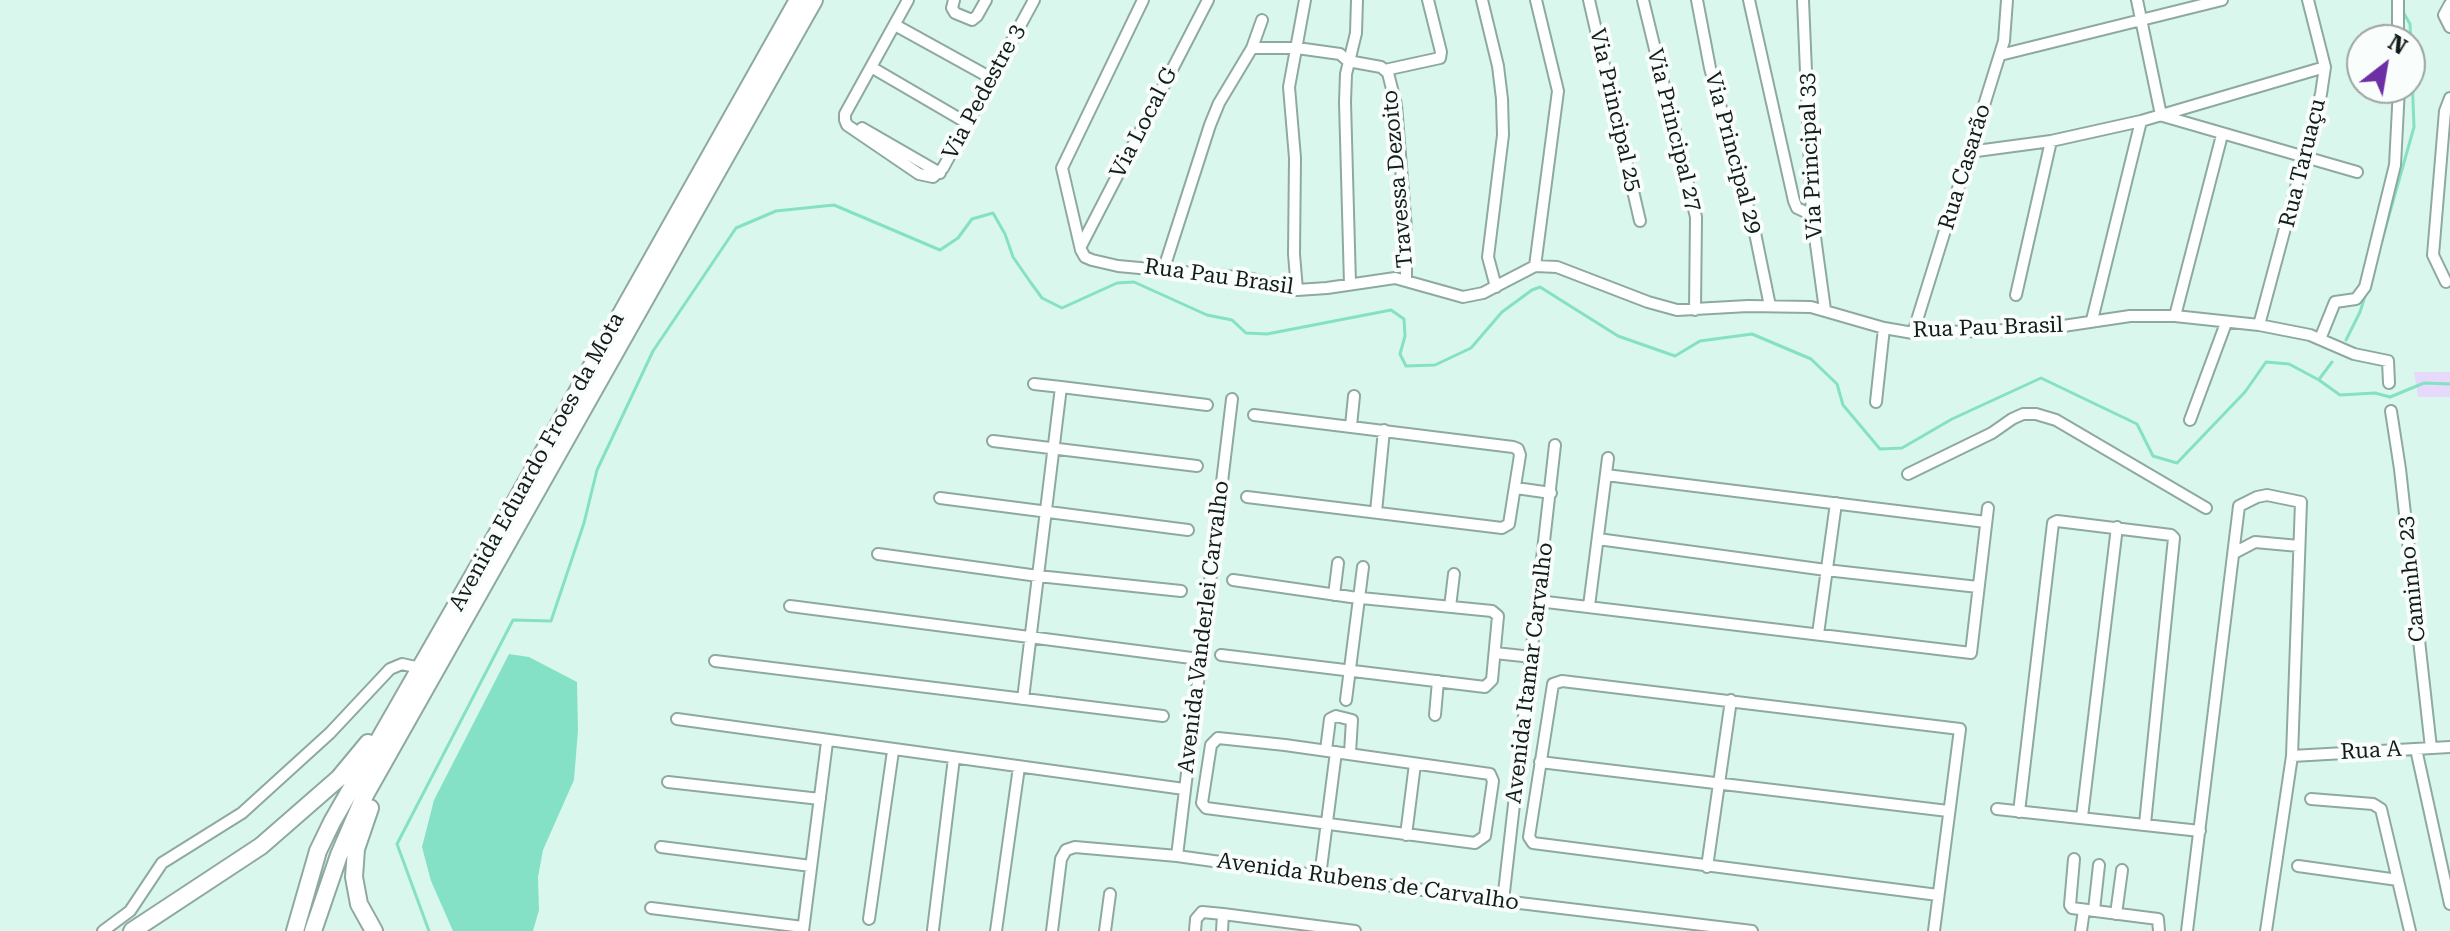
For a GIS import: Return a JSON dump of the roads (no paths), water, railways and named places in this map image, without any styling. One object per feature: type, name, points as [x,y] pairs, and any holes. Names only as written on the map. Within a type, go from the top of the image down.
[{"type":"highway","name":"Avenida Eduardo Froes da Mota","points":[[313,931],[357,811],[404,711],[420,668],[798,0]]},
{"type":"highway","name":"Avenida Eduardo Froes da Mota","points":[[295,931],[318,851],[481,593],[814,0]]},
{"type":"highway","points":[[132,931],[261,846],[339,778],[404,711]]},
{"type":"highway","points":[[374,931],[359,904],[356,891],[356,849],[404,711]]},
{"type":"street","name":"Via Pedestre 3","points":[[908,0],[844,117],[847,125],[919,174],[933,177],[940,173],[1034,0]]},
{"type":"street","points":[[954,0],[953,10],[962,17],[974,19],[986,0]]},
{"type":"street","points":[[1081,246],[1061,173],[1063,163],[1143,0]]},
{"type":"street","name":"Via Local G","points":[[1081,246],[1208,0]]},
{"type":"street","points":[[1297,290],[1294,254],[1295,158],[1289,87],[1305,0]]},
{"type":"street","points":[[1350,284],[1345,102],[1348,61],[1356,33],[1357,0]]},
{"type":"street","points":[[1385,70],[1440,58],[1428,0]]},
{"type":"street","points":[[1482,0],[1498,66],[1502,99],[1503,135],[1488,257],[1496,287]]},
{"type":"street","points":[[1535,266],[1558,91],[1536,0]]},
{"type":"street","name":"Via Principal 25","points":[[1589,0],[1640,221]]},
{"type":"street","name":"Via Principal 27","points":[[1643,0],[1697,226],[1695,310]]},
{"type":"street","name":"Via Principal 29","points":[[1697,0],[1710,68],[1755,233],[1770,306]]},
{"type":"street","points":[[1749,0],[1794,201],[1797,208],[1812,215]]},
{"type":"street","name":"Via Principal 33","points":[[1803,0],[1812,215],[1825,310]]},
{"type":"street","name":"Rua Casarão","points":[[1913,333],[2000,55],[2007,0]]},
{"type":"street","points":[[2137,0],[2161,115]]},
{"type":"street","points":[[2000,55],[2222,0]]},
{"type":"street","name":"Rua Taruaçu","points":[[2259,325],[2305,157],[2325,67],[2308,0]]},
{"type":"street","points":[[2398,0],[2398,24]]},
{"type":"street","points":[[2450,4],[2444,15],[2450,27]]},
{"type":"street","points":[[1164,268],[1215,113],[1252,48],[1262,20]]},
{"type":"street","points":[[895,25],[991,78]]},
{"type":"street","name":"Travessa Dezoito","points":[[1252,48],[1297,48],[1340,54],[1348,61],[1385,70],[1396,105],[1406,229],[1406,279]]},
{"type":"street","points":[[871,67],[967,123]]},
{"type":"street","points":[[1969,152],[2051,141],[2141,121],[2325,67]]},
{"type":"street","points":[[2449,283],[2433,255],[2445,111],[2450,98]]},
{"type":"street","points":[[2320,339],[2335,302],[2356,299],[2365,287],[2395,165],[2398,104]]},
{"type":"street","points":[[2161,115],[2357,172]]},
{"type":"street","points":[[2092,320],[2141,121]]},
{"type":"street","points":[[2175,316],[2222,135]]},
{"type":"street","points":[[2016,295],[2051,141]]},
{"type":"street","points":[[2437,198],[2450,190]]},
{"type":"street","name":"Rua Pau Brasil","points":[[1081,246],[1082,253],[1092,260],[1118,266],[1248,278],[1297,290],[1395,278],[1456,297],[1472,297],[1535,266],[1557,267],[1677,310],[1797,306],[1825,310],[1884,328],[1913,333],[2043,329],[2130,316],[2175,316],[2259,325],[2320,339],[2354,354],[2388,361],[2389,383]]},
{"type":"street","points":[[2190,420],[2226,323]]},
{"type":"street","points":[[1876,402],[1884,328]]},
{"type":"street","points":[[1034,384],[1207,405]]},
{"type":"street","points":[[1023,699],[1061,387]]},
{"type":"street","points":[[1351,426],[1354,396]]},
{"type":"street","name":"Avenida Vanderlei Carvalho","points":[[1177,856],[1232,399]]},
{"type":"street","name":"Caminho 23","points":[[2391,411],[2431,748]]},
{"type":"street","points":[[1908,474],[1992,433],[2012,419],[2023,414],[2036,414],[2056,420],[2206,508]]},
{"type":"street","points":[[1247,497],[1504,528],[1509,524],[1520,455],[1516,448],[1254,415]]},
{"type":"street","points":[[1376,512],[1384,430]]},
{"type":"street","points":[[993,441],[1197,466]]},
{"type":"street","name":"Avenida Itamar Carvalho","points":[[1503,901],[1555,445]]},
{"type":"street","points":[[1589,606],[1608,458]]},
{"type":"street","points":[[1606,475],[1986,522]]},
{"type":"street","points":[[1516,488],[1551,493]]},
{"type":"street","points":[[2187,931],[2239,506],[2267,495],[2301,502],[2292,756],[2266,931]]},
{"type":"street","points":[[940,498],[1188,530]]},
{"type":"street","points":[[1818,634],[1836,503]]},
{"type":"street","points":[[1538,601],[1971,653],[1988,508]]},
{"type":"street","points":[[2019,812],[2054,522],[2117,527],[2171,535],[2175,541],[2145,824]]},
{"type":"street","points":[[2082,817],[2117,527]]},
{"type":"street","points":[[1598,539],[1978,587]]},
{"type":"street","points":[[2234,553],[2255,542],[2299,546]]},
{"type":"street","points":[[878,554],[1038,576],[1181,591]]},
{"type":"street","points":[[1334,595],[1338,563]]},
{"type":"street","points":[[1346,700],[1363,567]]},
{"type":"street","points":[[1450,607],[1454,574]]},
{"type":"street","points":[[1221,655],[1488,686],[1492,680],[1496,614],[1233,580]]},
{"type":"street","points":[[790,606],[1199,659]]},
{"type":"street","points":[[1495,653],[1532,657]]},
{"type":"street","points":[[715,661],[1163,716]]},
{"type":"street","points":[[103,931],[130,911],[162,863],[242,813],[330,733],[390,669],[402,664],[420,668]]},
{"type":"street","points":[[1435,715],[1438,681]]},
{"type":"street","points":[[1934,931],[1960,729],[1557,681],[1551,687],[1529,837],[1533,843],[1938,895]]},
{"type":"street","points":[[1707,867],[1731,700]]},
{"type":"street","points":[[1320,876],[1331,751],[1330,719],[1336,716],[1352,720],[1350,753]]},
{"type":"street","points":[[677,719],[1184,789]]},
{"type":"street","points":[[1216,739],[1331,751],[1492,775],[1485,836],[1481,842],[1475,843],[1406,835],[1208,809],[1202,803],[1211,745],[1216,739]]},
{"type":"street","points":[[651,908],[803,929],[827,742]]},
{"type":"street","name":"Rua A","points":[[2292,756],[2450,747]]},
{"type":"street","points":[[2416,749],[2450,904]]},
{"type":"street","points":[[869,919],[893,751]]},
{"type":"street","points":[[933,930],[954,758]]},
{"type":"street","points":[[1540,762],[1948,811]]},
{"type":"street","points":[[1406,835],[1415,764]]},
{"type":"street","points":[[996,931],[1019,767]]},
{"type":"street","points":[[668,782],[820,799]]},
{"type":"street","points":[[2311,799],[2378,805],[2383,814],[2410,931]]},
{"type":"street","points":[[1997,809],[2200,831]]},
{"type":"street","points":[[661,847],[811,866]]},
{"type":"street","name":"Avenida Rubens de Carvalho","points":[[1052,931],[1061,859],[1066,850],[1075,847],[1177,856],[1503,901],[1752,931]]},
{"type":"street","points":[[2074,859],[2070,905],[2159,919],[2159,931]]},
{"type":"street","points":[[2081,931],[2099,865]]},
{"type":"street","points":[[2298,866],[2398,880]]},
{"type":"street","points":[[2116,914],[2122,870]]},
{"type":"street","points":[[1105,931],[1110,894]]},
{"type":"street","points":[[1195,931],[1199,913],[1355,931]]},
{"type":"street","points":[[1222,931],[1223,914]]},
{"type":"street","points":[[1636,931],[1637,917]]},
{"type":"street","points":[[2142,931],[2144,917]]},
{"type":"waterway","points":[[2381,244],[2414,127],[2410,24],[2402,10]]},
{"type":"waterway","points":[[429,931],[397,844],[513,620],[551,621],[584,523],[597,470],[653,351],[736,228],[776,211],[834,205],[940,250],[958,238],[972,219],[993,213],[1013,257],[1031,283],[1042,298],[1062,308],[1117,283],[1134,282],[1207,315],[1232,320],[1246,333],[1267,334],[1391,310],[1404,319],[1405,336],[1400,354],[1406,366],[1435,365],[1471,348],[1502,312],[1540,287],[1618,336],[1675,356],[1700,341],[1752,334],[1811,359],[1837,384],[1843,405],[1880,449],[1902,448],[1952,419],[2041,378],[2137,424],[2153,456],[2177,463],[2245,392],[2266,362],[2289,364],[2340,395],[2375,393],[2390,397],[2424,383],[2450,384]]},
{"type":"waterway","points":[[2346,340],[2366,293]]},
{"type":"waterway","points":[[2320,378],[2332,362]]}]
